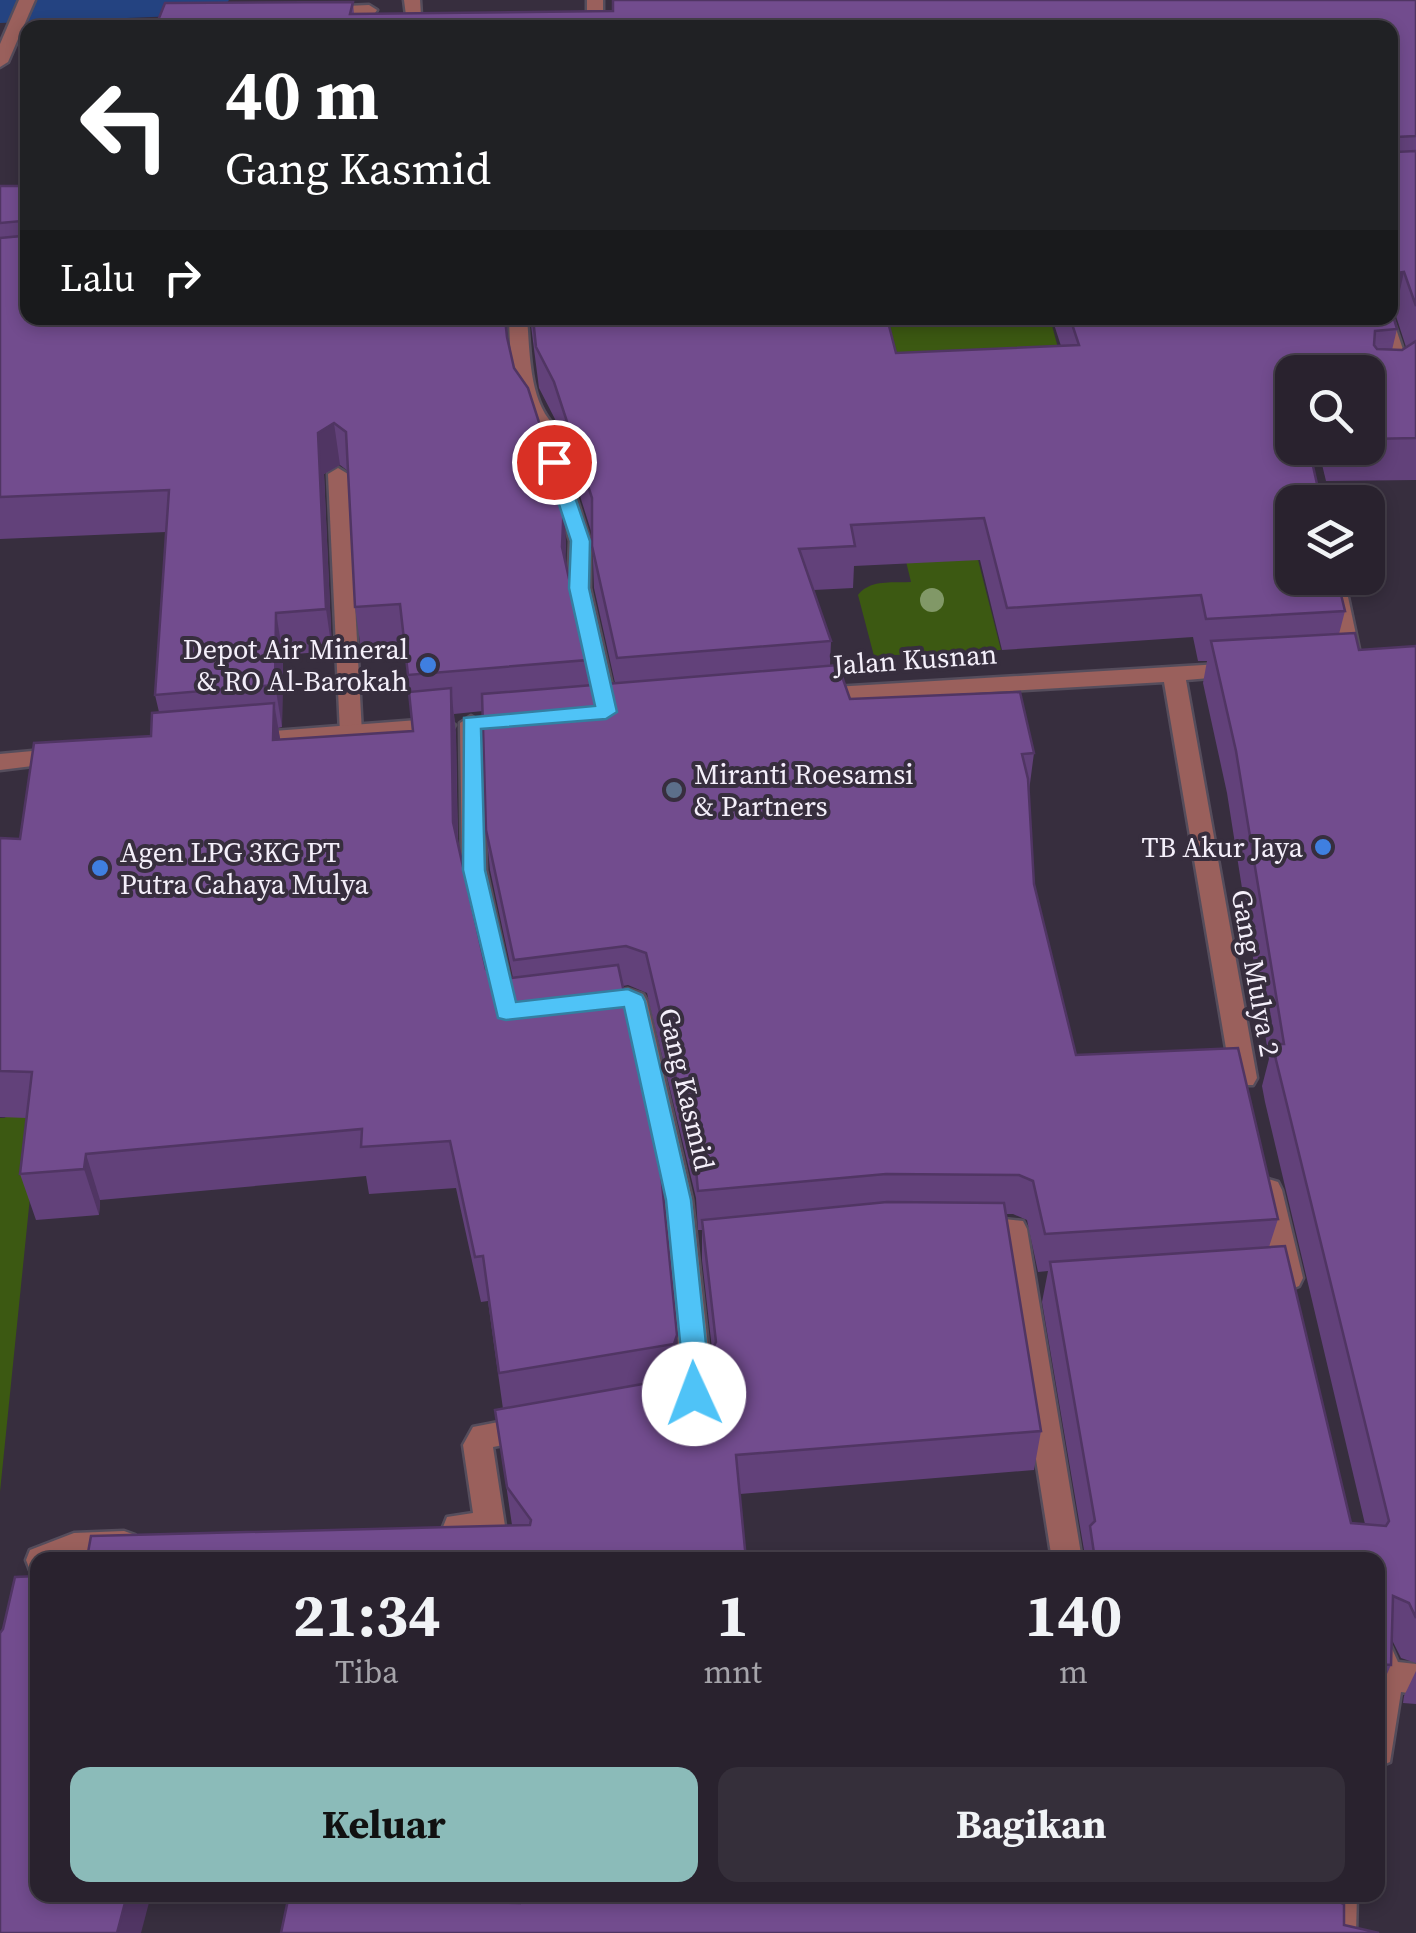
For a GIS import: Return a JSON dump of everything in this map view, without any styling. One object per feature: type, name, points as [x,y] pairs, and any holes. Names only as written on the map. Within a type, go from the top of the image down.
[{"type":"street","points":[[310,12],[369,5]]},
{"type":"street","points":[[0,62],[5,38],[23,8]]},
{"type":"street","points":[[519,325],[522,370],[534,419],[543,424],[580,541],[579,588],[597,713],[634,710]]},
{"type":"street","points":[[1385,382],[1402,376],[1386,325]]},
{"type":"street","points":[[338,474],[351,732]]},
{"type":"street","points":[[1337,595],[1351,663]]},
{"type":"street","name":"Jalan Kusnan","points":[[786,698],[1267,668]]},
{"type":"street","name":"Gang Mulya 2","points":[[1174,675],[1248,1104]]},
{"type":"street","points":[[234,742],[481,722],[474,870],[503,1007],[506,1012],[534,1010]]},
{"type":"street","points":[[0,762],[98,754]]},
{"type":"street","name":"Gang Kasmid","points":[[572,1005],[628,998],[634,1001],[678,1200],[697,1382],[686,1402],[668,1406]]},
{"type":"street","points":[[1261,1160],[1278,1272],[1296,1310]]},
{"type":"street","points":[[952,1228],[1013,1229],[1033,1288],[1066,1552]]},
{"type":"street","points":[[681,1247],[718,1244]]},
{"type":"street","points":[[431,1529],[499,1537],[478,1445],[483,1436],[557,1424]]},
{"type":"street","points":[[65,1552],[74,1547],[154,1543]]},
{"type":"street","points":[[1385,1716],[1394,1669]]},
{"type":"street","points":[[506,1933],[513,1902]]},
{"type":"street","points":[[1339,1933],[1340,1902]]},
{"type":"green space","points":[[871,325],[1052,325],[1068,385],[888,391]]},
{"type":"green space","points":[[973,540],[1001,650],[874,656],[858,595],[875,584],[911,582],[904,553]]},
{"type":"green space","points":[[41,1089],[0,1492],[0,1118],[5,1118],[10,1103]]},
{"type":"building","points":[[613,0],[1416,0],[1416,136],[1398,137],[1398,20],[158,20],[165,3],[353,2],[350,14],[613,11]]},
{"type":"building","points":[[1416,151],[1416,306],[1404,272],[1398,273],[1398,152]]},
{"type":"building","points":[[0,186],[20,186],[20,221],[0,223]]},
{"type":"building","points":[[20,236],[20,325],[506,325],[514,368],[528,388],[564,500],[562,547],[587,660],[408,675],[400,604],[355,607],[346,432],[334,423],[318,433],[326,609],[276,613],[275,685],[155,695],[169,490],[0,497],[0,238]]},
{"type":"building","points":[[534,325],[889,325],[896,353],[1079,345],[1072,325],[1396,325],[1397,329],[1375,331],[1374,345],[1377,349],[1402,350],[1416,341],[1416,438],[1385,439],[1385,355],[1275,355],[1275,465],[1313,465],[1317,485],[1275,485],[1275,595],[1341,595],[1345,611],[1206,619],[1201,595],[1007,608],[984,518],[851,525],[855,546],[799,549],[831,641],[617,658],[592,546],[592,498],[554,382],[536,347]]},
{"type":"building","points":[[1355,633],[1359,650],[1416,646],[1416,1618],[1409,1603],[1393,1596],[1391,1665],[1385,1665],[1385,1552],[1094,1552],[1090,1526],[1095,1521],[1050,1262],[1285,1246],[1351,1523],[1386,1526],[1389,1521],[1276,1060],[1273,1044],[1284,1044],[1236,751],[1211,641]]},
{"type":"building","points":[[838,665],[850,699],[1020,692],[1034,753],[1022,754],[1028,779],[1034,884],[1076,1055],[1238,1048],[1278,1219],[1045,1234],[1033,1181],[1019,1175],[886,1174],[698,1191],[695,1159],[646,953],[626,946],[514,960],[486,830],[482,694]]},
{"type":"building","points":[[451,688],[453,822],[486,969],[492,975],[511,978],[618,965],[659,1153],[677,1335],[674,1344],[499,1373],[483,1256],[475,1257],[450,1141],[361,1147],[362,1129],[86,1154],[84,1169],[20,1174],[32,1072],[0,1071],[0,838],[20,839],[34,743],[151,736],[152,713],[274,703],[273,740],[413,731],[409,692]]},
{"type":"building","points":[[887,1202],[1004,1203],[1041,1431],[736,1455],[745,1552],[88,1552],[91,1536],[530,1525],[531,1520],[507,1487],[495,1410],[699,1374],[716,1342],[702,1220]]},
{"type":"building","points":[[30,1576],[30,1902],[125,1902],[117,1933],[0,1933],[0,1633],[15,1577]]},
{"type":"building","points":[[288,1902],[1339,1902],[1344,1904],[1344,1925],[1379,1933],[281,1933]]},
{"type":"waterway","points":[[0,8],[203,0]]},
{"type":"place","name":"Depot Air Mineral & RO Al-Barokah","points":[[428,665]]},
{"type":"place","name":"Miranti Roesamsi & Partners","points":[[674,790]]},
{"type":"place","name":"TB Akur Jaya","points":[[1323,847]]},
{"type":"place","name":"Agen LPG 3KG PT Putra Cahaya Mulya","points":[[100,868]]},
{"type":"route","points":[[554,462],[580,541],[579,588],[606,712],[471,723],[474,870],[506,1012],[628,998],[634,1001],[678,1200],[697,1382],[694,1394]]}]
